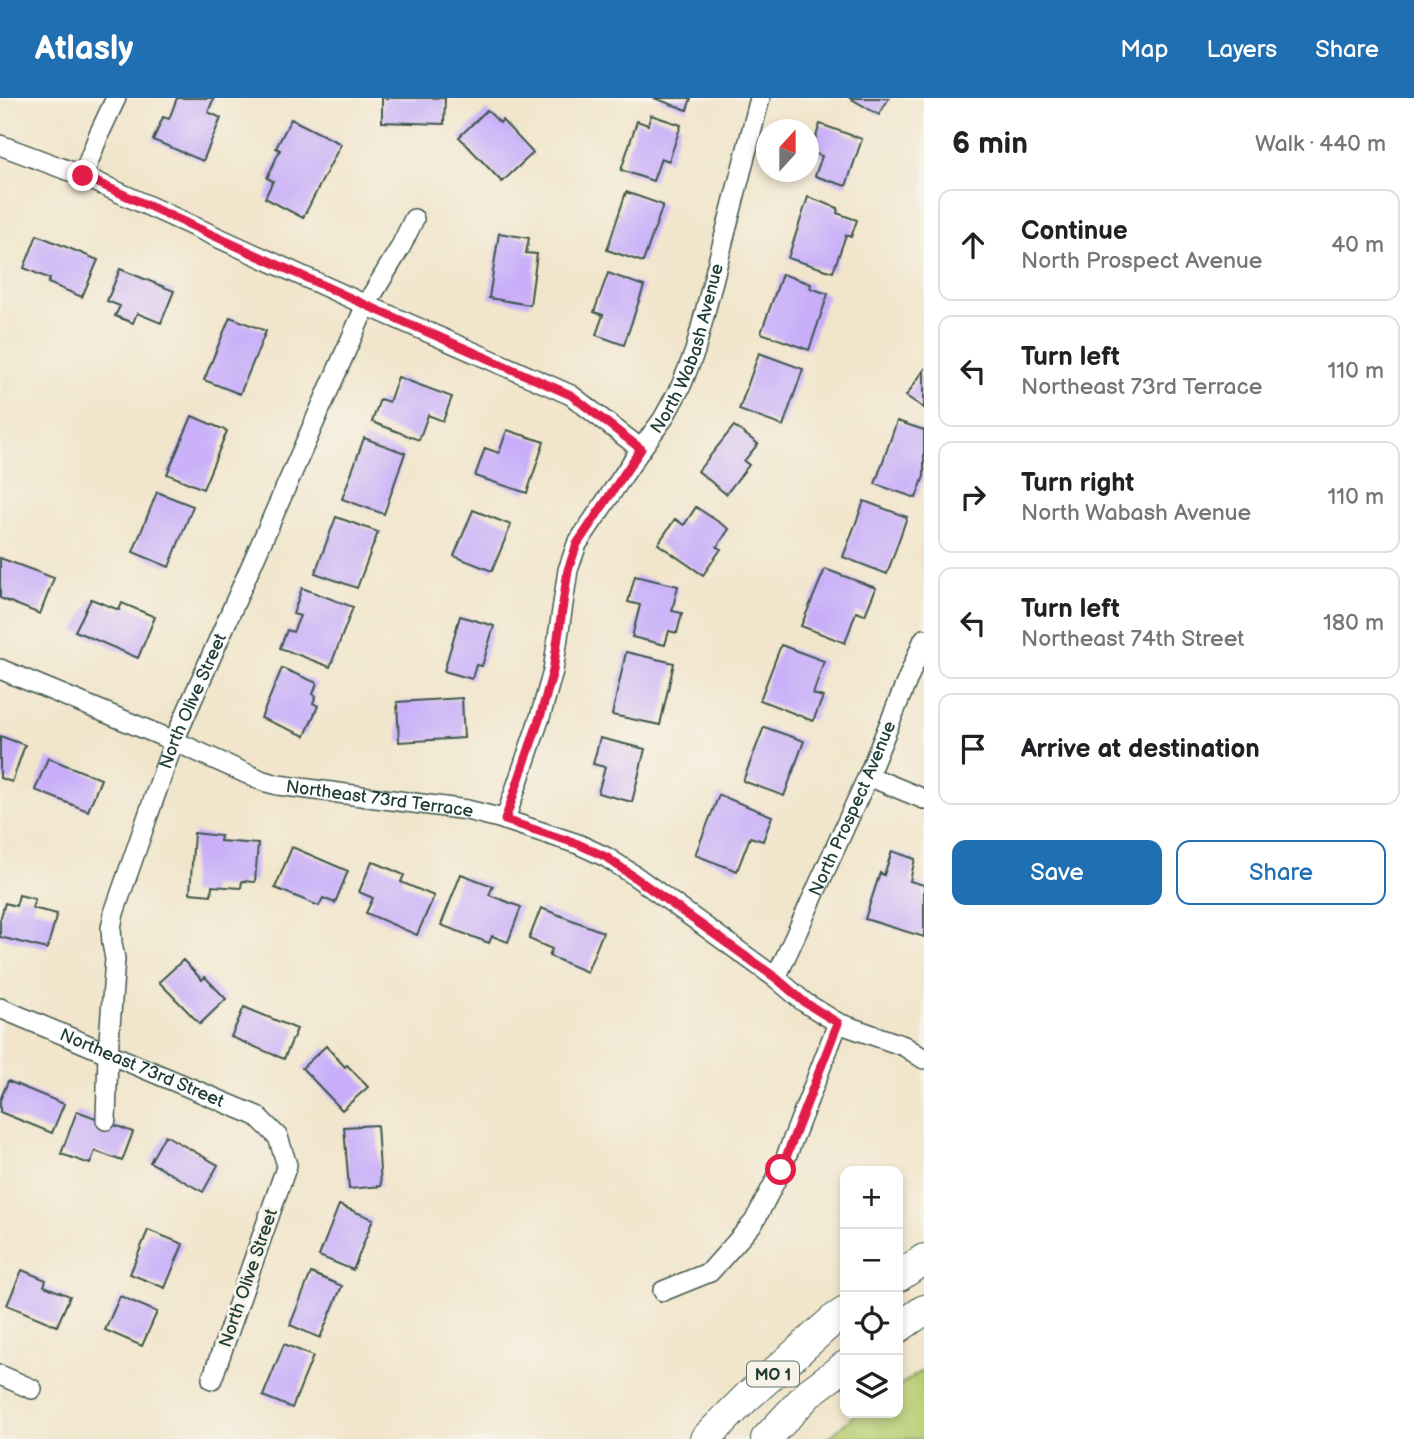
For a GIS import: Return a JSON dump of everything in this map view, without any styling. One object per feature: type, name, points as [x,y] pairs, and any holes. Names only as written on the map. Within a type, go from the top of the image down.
[{"type":"main road","points":[[903,1274],[924,1259]]},
{"type":"main road","points":[[903,1325],[924,1310]]},
{"type":"main road","name":"MO 1","points":[[705,1439],[747,1397],[840,1316]]},
{"type":"main road","name":"MO 1","points":[[766,1439],[810,1392],[840,1370]]},
{"type":"street","points":[[83,176],[116,98]]},
{"type":"street","name":"North Wabash Avenue","points":[[505,820],[553,671],[568,570],[577,544],[681,386],[695,351],[760,98]]},
{"type":"street","points":[[0,145],[83,176],[571,395],[641,449]]},
{"type":"street","name":"North Olive Street","points":[[106,1120],[115,959],[111,928],[114,913],[174,741],[366,305],[414,219]]},
{"type":"street","name":"North Prospect Avenue","points":[[776,978],[868,776],[924,639]]},
{"type":"street","name":"Northeast 73rd Terrace","points":[[0,668],[263,781],[467,810],[578,844],[606,857],[776,978],[804,1002],[838,1023],[904,1046],[924,1059]]},
{"type":"street","points":[[868,776],[924,799]]},
{"type":"street","name":"Northeast 73rd Street","points":[[0,1008],[257,1116],[278,1137]]},
{"type":"street","points":[[663,1291],[710,1272],[754,1222],[781,1170],[838,1023]]},
{"type":"street","name":"North Olive Street","points":[[212,1379],[287,1165],[278,1137]]},
{"type":"street","points":[[0,1375],[32,1389]]},
{"type":"green space","points":[[924,1370],[924,1439],[828,1439],[851,1418],[903,1418],[903,1383]]},
{"type":"building","points":[[177,98],[214,98],[208,112],[221,118],[203,161],[153,140],[163,117],[169,119]]},
{"type":"building","points":[[382,98],[445,98],[444,124],[382,122]]},
{"type":"building","points":[[654,98],[691,98],[687,110]]},
{"type":"building","points":[[850,98],[889,98],[879,115]]},
{"type":"building","points":[[487,110],[500,123],[502,120],[533,153],[502,182],[459,137]]},
{"type":"building","points":[[651,115],[681,125],[669,161],[661,158],[653,181],[621,170],[637,121],[648,125]]},
{"type":"building","points":[[291,119],[341,144],[303,218],[265,198],[273,181],[267,178],[280,150],[276,148]]},
{"type":"building","points":[[820,124],[862,139],[846,186],[819,177],[822,156],[819,155]]},
{"type":"building","points":[[626,192],[663,205],[643,262],[607,250]]},
{"type":"building","points":[[808,197],[838,208],[837,213],[857,220],[851,237],[846,235],[833,272],[788,258]]},
{"type":"building","points":[[499,233],[529,238],[526,253],[537,254],[530,305],[489,298]]},
{"type":"building","points":[[37,235],[98,260],[82,297],[48,283],[50,279],[24,268]]},
{"type":"building","points":[[120,269],[174,291],[161,323],[137,313],[133,323],[115,316],[120,306],[107,301]]},
{"type":"building","points":[[608,273],[644,286],[624,345],[596,335],[603,315],[594,312]]},
{"type":"building","points":[[782,274],[811,284],[810,288],[828,294],[809,350],[761,333]]},
{"type":"building","points":[[230,317],[266,331],[240,394],[204,380]]},
{"type":"building","points":[[759,353],[803,369],[783,426],[739,410]]},
{"type":"building","points":[[924,370],[924,408],[906,396]]},
{"type":"building","points":[[398,377],[452,397],[443,421],[428,415],[419,440],[372,422],[380,399],[389,402]]},
{"type":"building","points":[[192,416],[227,431],[203,489],[167,474]]},
{"type":"building","points":[[897,421],[924,430],[924,476],[916,498],[875,484]]},
{"type":"building","points":[[734,426],[758,444],[744,461],[749,465],[726,494],[698,471]]},
{"type":"building","points":[[507,430],[544,442],[527,493],[475,476],[485,448],[499,453]]},
{"type":"building","points":[[364,438],[405,453],[384,514],[342,499]]},
{"type":"building","points":[[157,492],[193,506],[169,567],[133,552]]},
{"type":"building","points":[[864,501],[907,517],[887,574],[843,557]]},
{"type":"building","points":[[696,507],[729,529],[717,547],[721,549],[703,575],[658,544],[675,519],[684,525]]},
{"type":"building","points":[[473,510],[511,525],[492,571],[454,556]]},
{"type":"building","points":[[336,517],[378,532],[357,588],[315,573]]},
{"type":"building","points":[[0,558],[54,578],[40,614],[0,598]]},
{"type":"building","points":[[825,569],[876,588],[865,615],[856,612],[845,643],[801,626]]},
{"type":"building","points":[[635,576],[678,586],[672,611],[682,613],[677,633],[669,631],[665,645],[632,637],[640,605],[628,602]]},
{"type":"building","points":[[302,588],[353,607],[330,667],[280,648],[287,630],[293,632],[300,616],[293,614]]},
{"type":"building","points":[[91,599],[119,610],[122,603],[155,617],[138,658],[75,631]]},
{"type":"building","points":[[460,616],[494,626],[482,666],[476,665],[472,679],[444,671]]},
{"type":"building","points":[[781,645],[824,661],[813,694],[823,697],[813,721],[760,700]]},
{"type":"building","points":[[626,652],[674,663],[660,725],[612,715]]},
{"type":"building","points":[[282,668],[317,683],[313,703],[318,706],[305,736],[261,718]]},
{"type":"building","points":[[462,698],[464,738],[399,742],[397,702]]},
{"type":"building","points":[[764,727],[804,741],[784,796],[743,781]]},
{"type":"building","points":[[0,736],[25,745],[12,782],[0,778]]},
{"type":"building","points":[[600,738],[645,749],[632,802],[598,793],[605,767],[593,764]]},
{"type":"building","points":[[48,758],[101,779],[88,811],[35,790]]},
{"type":"building","points":[[719,795],[772,816],[763,841],[750,837],[737,871],[695,855]]},
{"type":"building","points":[[194,833],[221,836],[220,841],[258,844],[255,882],[242,881],[241,888],[212,886],[211,895],[190,893]]},
{"type":"building","points":[[292,847],[348,871],[335,903],[323,898],[319,906],[275,888]]},
{"type":"building","points":[[892,851],[915,859],[910,881],[924,885],[924,937],[865,919],[880,873],[884,875]]},
{"type":"building","points":[[372,861],[404,875],[401,882],[434,896],[417,935],[366,913],[373,898],[359,892]]},
{"type":"building","points":[[461,874],[493,886],[489,895],[521,907],[508,942],[492,936],[489,943],[441,925]]},
{"type":"building","points":[[19,895],[35,899],[32,908],[57,914],[47,949],[0,937],[0,920],[5,903],[16,906]]},
{"type":"building","points":[[541,908],[603,932],[587,972],[549,956],[552,949],[529,939]]},
{"type":"building","points":[[183,960],[202,980],[205,977],[226,999],[200,1024],[159,982]]},
{"type":"building","points":[[244,1007],[297,1029],[284,1059],[231,1037]]},
{"type":"building","points":[[326,1046],[368,1087],[342,1110],[302,1068]]},
{"type":"building","points":[[8,1081],[64,1104],[52,1133],[0,1112],[0,1100]]},
{"type":"building","points":[[77,1111],[133,1132],[122,1161],[95,1151],[90,1164],[61,1154]]},
{"type":"building","points":[[377,1125],[381,1186],[349,1189],[344,1127]]},
{"type":"building","points":[[165,1135],[218,1165],[203,1192],[150,1162]]},
{"type":"building","points":[[339,1205],[373,1219],[353,1270],[319,1256]]},
{"type":"building","points":[[148,1230],[183,1244],[165,1288],[130,1274]]},
{"type":"building","points":[[22,1270],[46,1280],[44,1286],[70,1296],[57,1326],[7,1305]]},
{"type":"building","points":[[311,1273],[342,1286],[320,1338],[290,1325]]},
{"type":"building","points":[[120,1296],[157,1312],[142,1346],[105,1330]]},
{"type":"building","points":[[284,1344],[313,1356],[292,1408],[263,1396]]},
{"type":"route","points":[[83,176],[571,395],[641,449],[577,544],[568,570],[553,671],[505,820],[578,844],[606,857],[776,978],[804,1002],[838,1023],[781,1170]]}]
